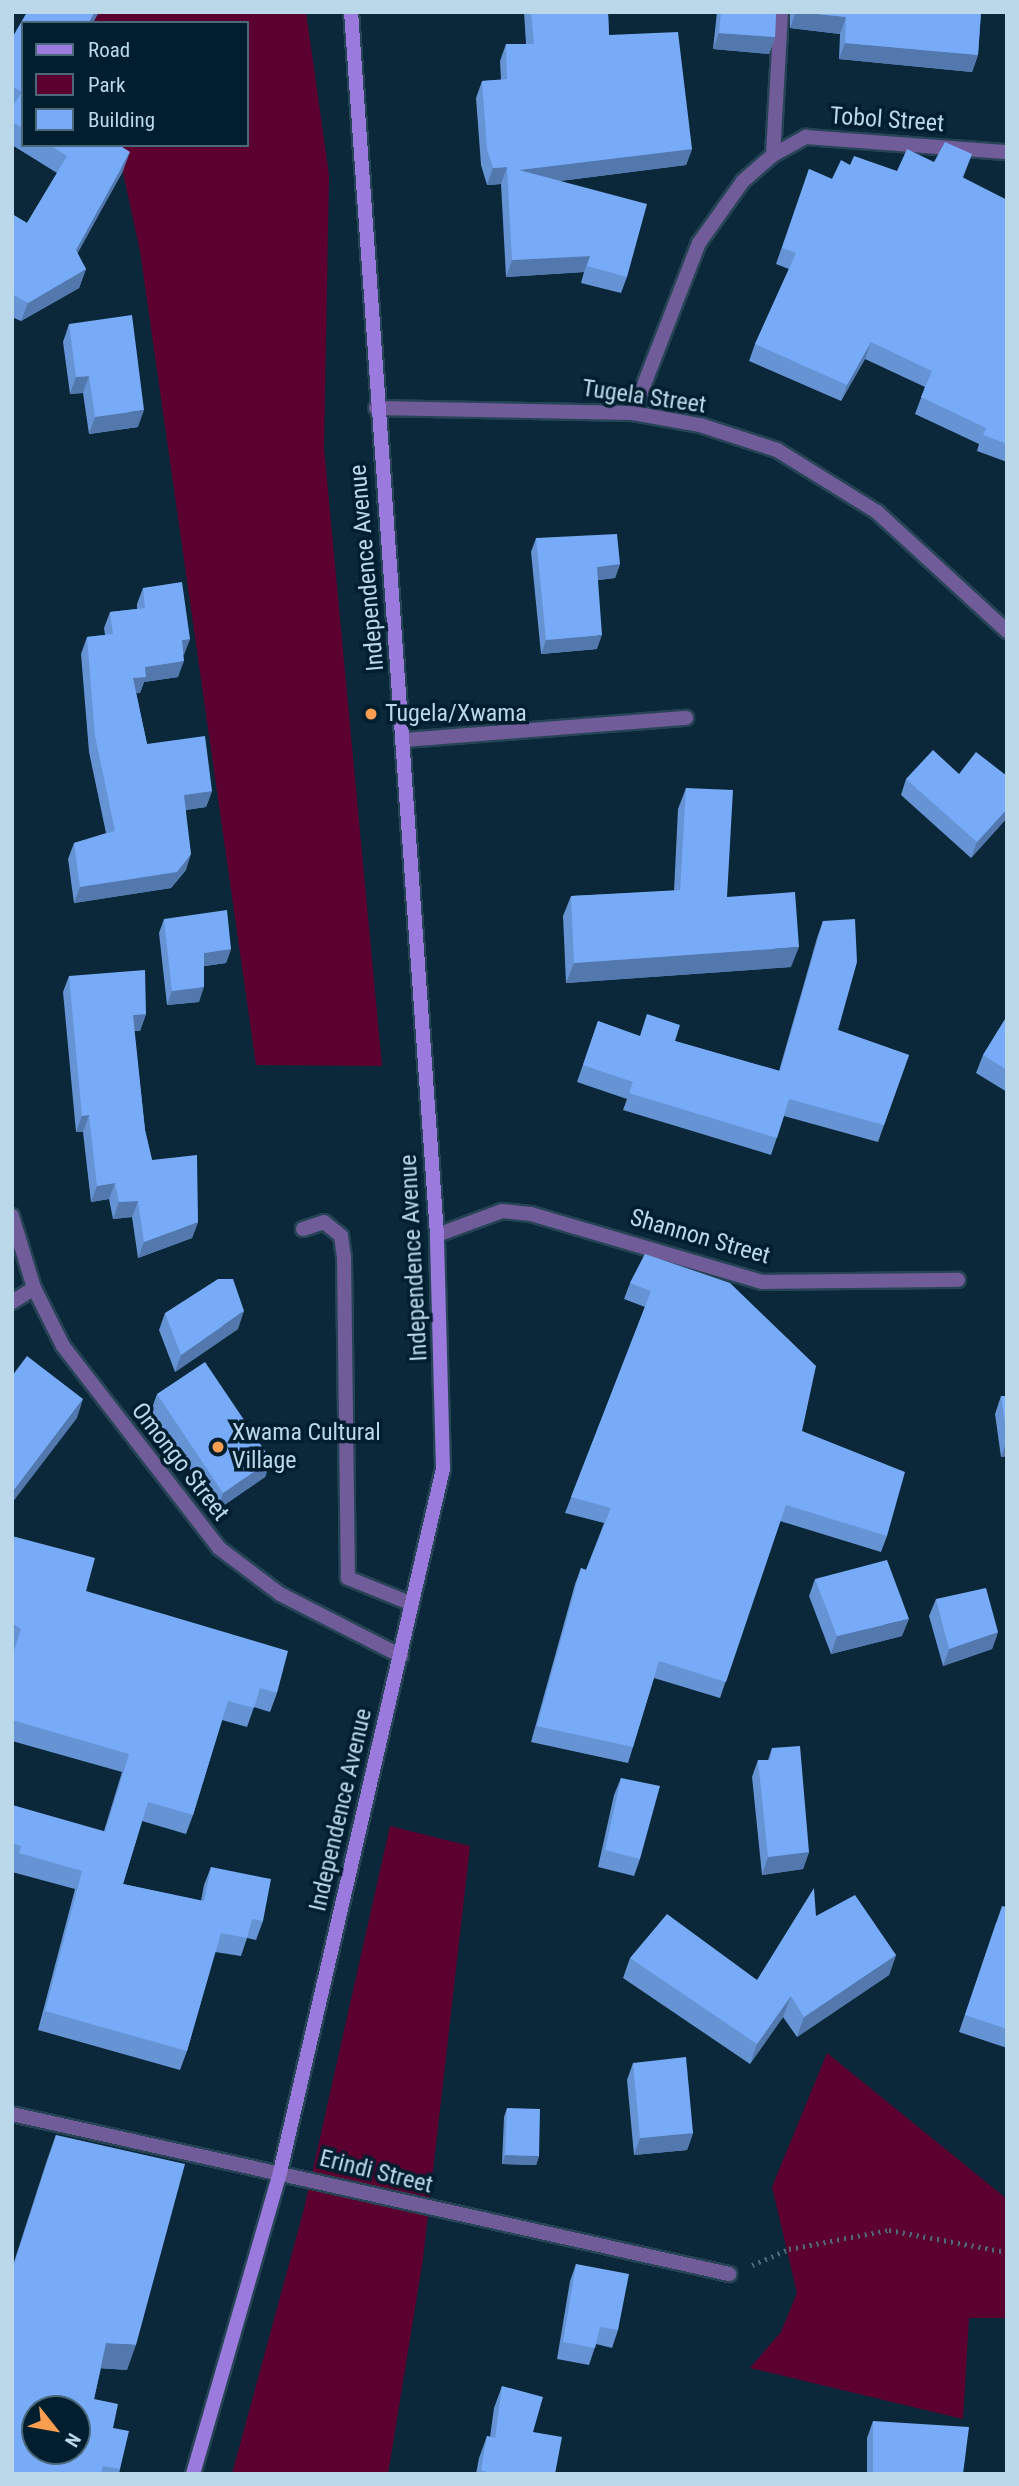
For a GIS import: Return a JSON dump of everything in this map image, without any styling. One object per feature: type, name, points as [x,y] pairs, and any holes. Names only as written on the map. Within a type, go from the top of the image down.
[{"type":"main road","name":"Independence Avenue","points":[[193,2474],[280,2172],[443,1469],[437,1235],[405,740],[376,408],[351,12]]},
{"type":"street","points":[[773,155],[781,12]]},
{"type":"street","name":"Tobol Street","points":[[633,413],[699,243],[743,181],[773,155],[806,137],[1007,152]]},
{"type":"street","name":"Tugela Street","points":[[376,408],[633,413],[700,425],[777,450],[831,479],[950,573],[1007,631]]},
{"type":"street","points":[[405,740],[686,718]]},
{"type":"street","name":"Shannon Street","points":[[437,1235],[502,1211],[531,1213],[762,1282],[958,1280]]},
{"type":"street","name":"Omongo Street","points":[[12,1216],[34,1288],[84,1377],[219,1548],[281,1594],[401,1656]]},
{"type":"street","points":[[303,1228],[324,1222],[341,1236],[344,1257],[348,1578],[412,1604]]},
{"type":"street","points":[[12,1302],[34,1288]]},
{"type":"street","name":"Erindi Street","points":[[12,2114],[729,2274]]},
{"type":"path","points":[[729,2274],[789,2249],[889,2230],[1007,2252]]},
{"type":"green space","points":[[88,12],[306,12],[329,175],[324,448],[382,1066],[256,1065],[140,251],[117,147],[248,147],[248,21],[90,21]]},
{"type":"green space","points":[[390,1826],[470,1846],[423,2259],[388,2474],[232,2474],[304,2209]]},
{"type":"green space","points":[[827,2053],[1007,2199],[1007,2318],[969,2318],[963,2419],[750,2368],[781,2332],[797,2293],[772,2187]]},
{"type":"building","points":[[27,12],[95,12],[90,21],[22,21]]},
{"type":"building","points":[[531,12],[608,12],[609,35],[678,32],[692,149],[519,170],[647,204],[627,277],[587,266],[590,256],[512,260],[507,167],[493,168],[487,149],[482,81],[507,79],[506,44],[534,44]]},
{"type":"building","points":[[721,12],[776,12],[775,37],[719,33]]},
{"type":"building","points":[[799,12],[981,12],[978,55],[845,43],[846,17]]},
{"type":"building","points":[[21,22],[21,91],[12,86],[12,38]]},
{"type":"building","points":[[21,94],[21,127],[12,122],[12,107]]},
{"type":"building","points":[[945,142],[972,154],[962,177],[1007,200],[1007,444],[983,435],[986,428],[921,397],[932,371],[871,342],[847,385],[755,344],[796,253],[782,248],[809,169],[832,179],[841,160],[850,165],[854,156],[897,171],[907,149],[934,162]]},
{"type":"building","points":[[53,147],[122,147],[130,152],[76,250],[86,269],[28,303],[12,294],[12,214],[27,223],[67,156]]},
{"type":"building","points":[[132,315],[144,410],[95,417],[89,376],[76,377],[69,324]]},
{"type":"building","points":[[617,534],[620,564],[597,567],[602,635],[546,640],[536,538]]},
{"type":"building","points":[[182,582],[190,639],[182,640],[184,661],[145,667],[146,677],[133,678],[147,744],[205,736],[212,791],[184,795],[191,854],[177,872],[80,887],[74,843],[115,831],[95,736],[87,637],[113,634],[110,612],[145,608],[143,588]]},
{"type":"building","points":[[933,750],[959,774],[976,752],[1007,776],[1007,809],[977,842],[906,779]]},
{"type":"building","points":[[686,788],[733,790],[727,897],[795,892],[799,947],[574,963],[571,896],[680,890]]},
{"type":"building","points":[[227,910],[231,949],[204,953],[204,987],[172,991],[164,919]]},
{"type":"building","points":[[855,919],[857,962],[838,1030],[909,1055],[884,1125],[789,1099],[777,1138],[629,1093],[633,1082],[583,1065],[598,1021],[640,1036],[647,1014],[680,1025],[675,1041],[780,1071],[823,921]]},
{"type":"building","points":[[145,970],[146,1014],[133,1015],[145,1130],[152,1160],[197,1155],[198,1222],[144,1242],[138,1201],[119,1202],[115,1183],[97,1186],[89,1115],[82,1116],[69,976]]},
{"type":"building","points":[[1007,1016],[1007,1070],[983,1055]]},
{"type":"building","points":[[645,1254],[730,1283],[816,1366],[802,1431],[905,1472],[887,1536],[786,1505],[726,1682],[659,1661],[633,1747],[537,1726],[581,1568],[586,1570],[611,1508],[571,1497],[651,1291],[630,1283]]},
{"type":"building","points":[[218,1279],[233,1279],[244,1311],[181,1355],[165,1313]]},
{"type":"building","points":[[27,1356],[83,1399],[12,1493],[12,1376]]},
{"type":"building","points":[[205,1362],[271,1460],[223,1493],[157,1394]]},
{"type":"building","points":[[1001,1396],[1007,1396],[1007,1437]]},
{"type":"building","points":[[12,1536],[95,1558],[86,1591],[288,1651],[277,1693],[260,1688],[254,1708],[228,1701],[193,1815],[148,1802],[123,1884],[204,1901],[211,1867],[271,1879],[263,1921],[252,1919],[247,1938],[221,1933],[187,2051],[45,2011],[82,1871],[19,1853],[21,1846],[12,1843],[12,1805],[105,1832],[129,1754],[12,1720],[12,1657],[21,1629],[12,1623]]},
{"type":"building","points":[[887,1560],[909,1619],[837,1636],[815,1579]]},
{"type":"building","points":[[986,1588],[998,1632],[949,1649],[936,1599]]},
{"type":"building","points":[[800,1746],[809,1852],[768,1857],[758,1760],[770,1760],[772,1748]]},
{"type":"building","points":[[621,1778],[660,1786],[640,1859],[605,1850]]},
{"type":"building","points":[[814,1888],[816,1916],[855,1895],[896,1955],[804,2017],[791,1996],[757,2044],[630,1958],[667,1914],[757,1980]]},
{"type":"building","points":[[1002,1906],[1007,1907],[1007,2029],[965,2015]]},
{"type":"building","points":[[686,2057],[693,2133],[640,2138],[633,2063]]},
{"type":"building","points":[[507,2108],[540,2109],[539,2156],[505,2155]]},
{"type":"building","points":[[56,2135],[185,2164],[136,2345],[106,2343],[94,2399],[118,2404],[113,2428],[129,2431],[120,2469],[103,2466],[101,2474],[12,2474],[12,2271]]},
{"type":"building","points":[[576,2264],[629,2274],[618,2330],[600,2327],[595,2348],[563,2342]]},
{"type":"building","points":[[502,2386],[543,2397],[533,2432],[562,2437],[555,2474],[492,2474],[481,2470],[487,2436],[495,2438]]},
{"type":"building","points":[[873,2421],[969,2427],[963,2474],[873,2474]]},
{"type":"place","name":"Tugela/Xwama","points":[[371,714]]},
{"type":"place","name":"Xwama Cultural Village","points":[[218,1447]]}]
